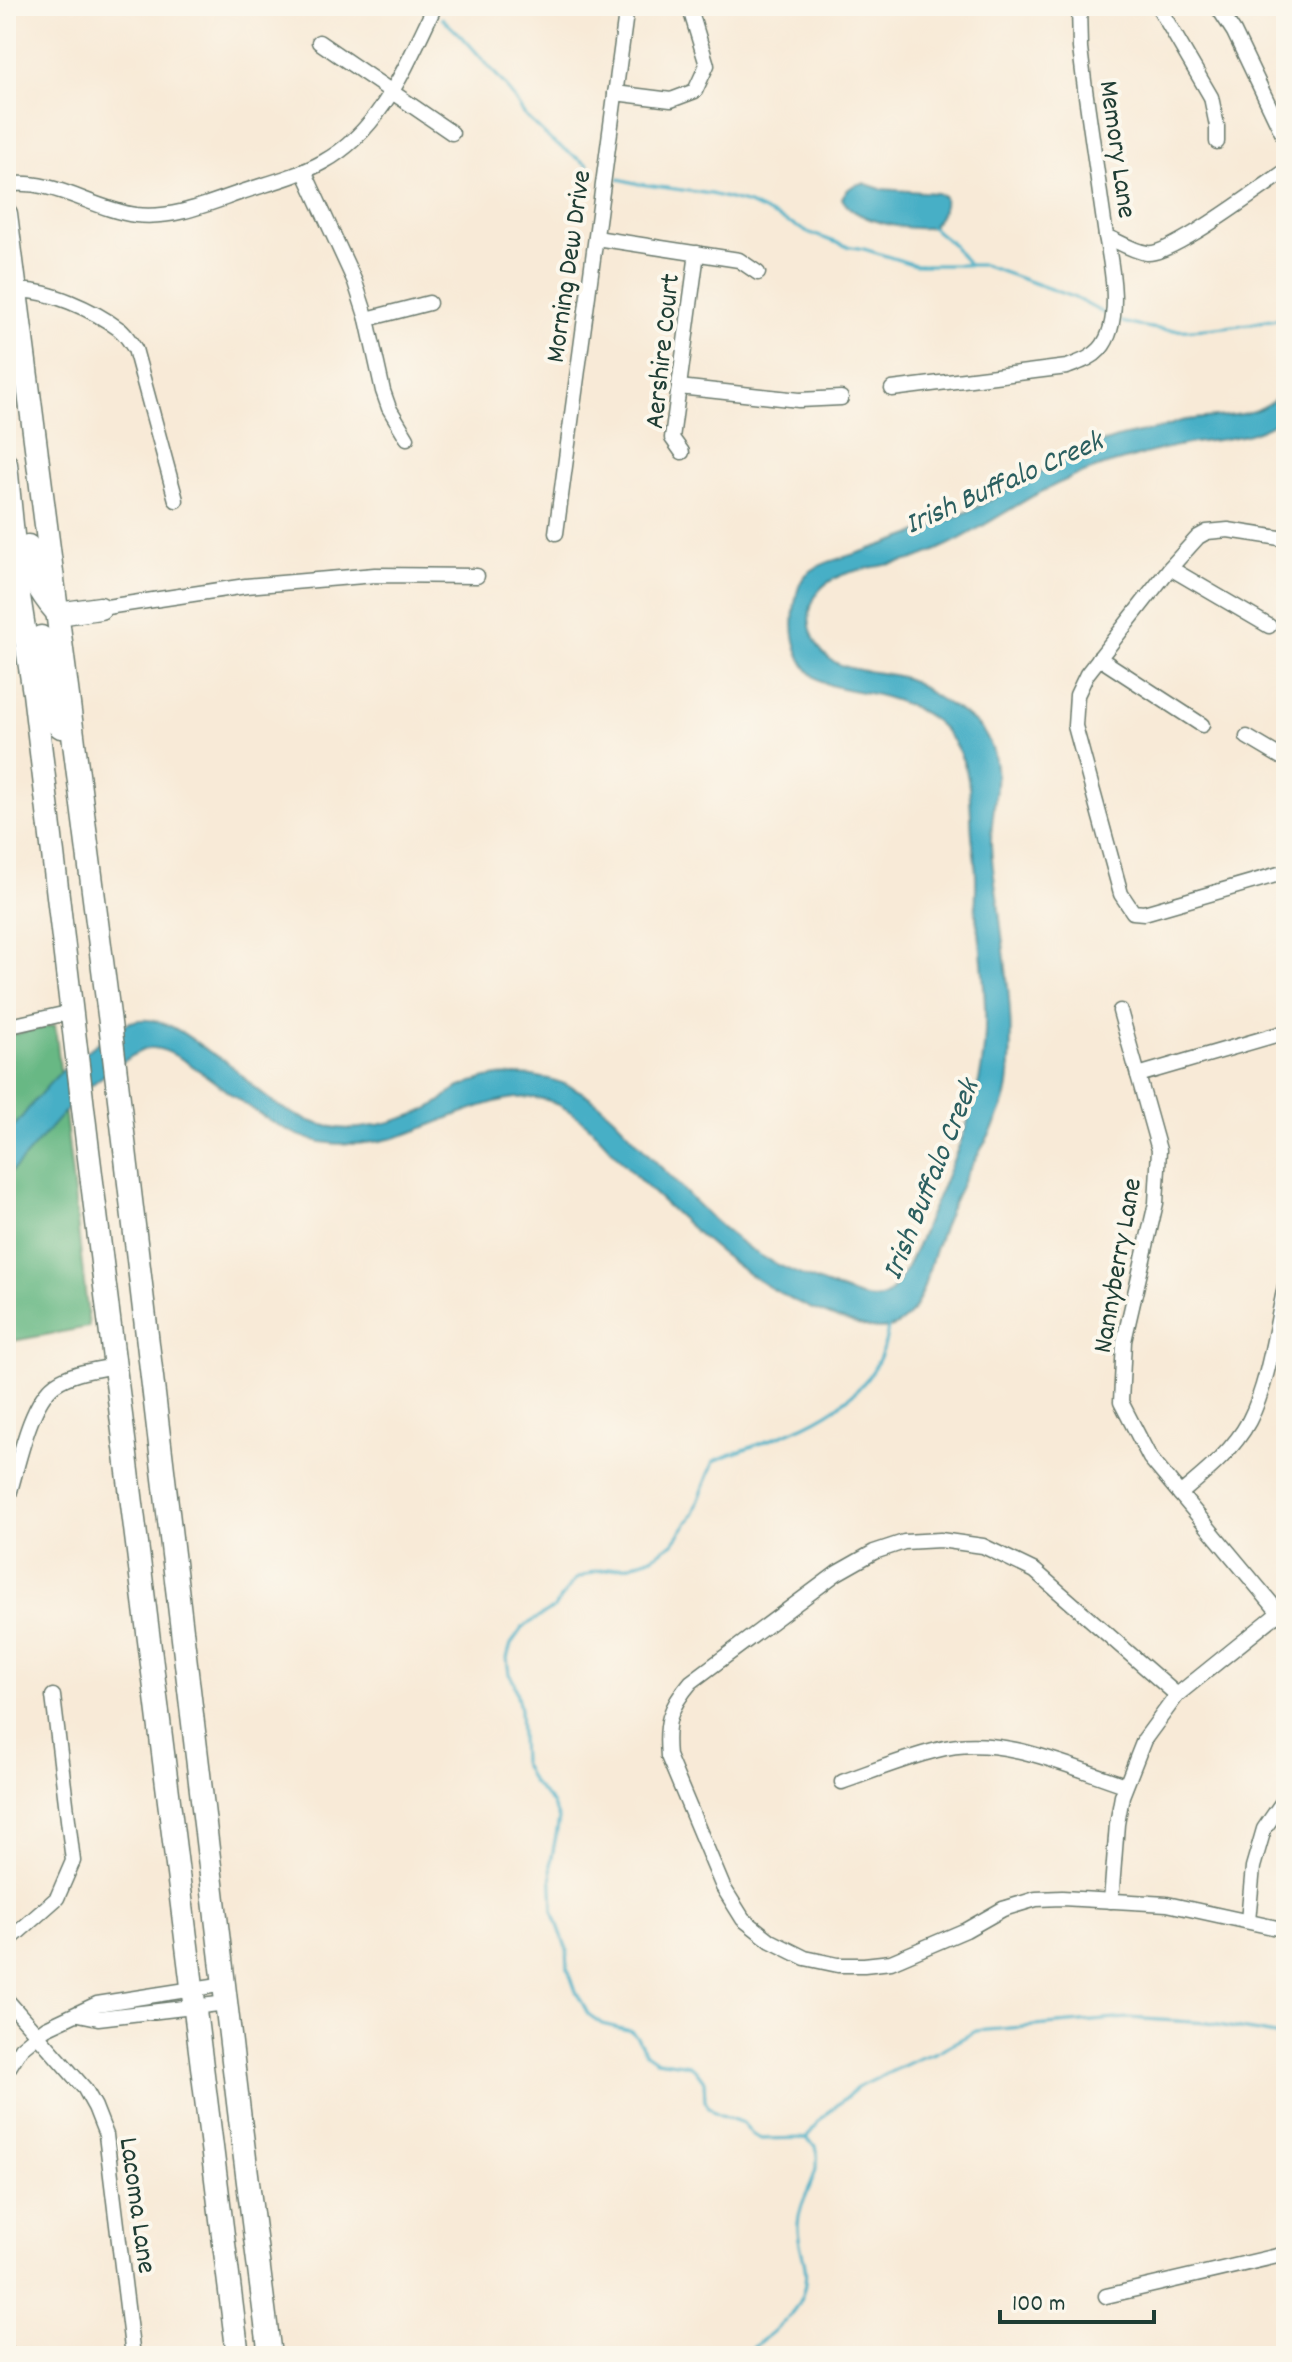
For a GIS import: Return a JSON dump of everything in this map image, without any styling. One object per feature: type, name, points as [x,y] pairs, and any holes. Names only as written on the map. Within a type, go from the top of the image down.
[{"type":"highway","points":[[6,214],[110,1023],[270,2356]]},
{"type":"highway","points":[[6,312],[15,376],[29,383]]},
{"type":"highway","points":[[7,473],[21,488],[31,572],[38,591],[58,614]]},
{"type":"highway","points":[[7,473],[12,596],[27,635],[238,2356]]},
{"type":"highway","points":[[55,586],[100,608]]},
{"type":"highway","points":[[12,596],[38,622],[57,724],[73,737]]},
{"type":"highway","points":[[58,614],[100,608]]},
{"type":"highway","points":[[6,624],[27,635]]},
{"type":"highway","points":[[45,782],[58,789],[68,860],[83,869],[89,868]]},
{"type":"street","points":[[6,185],[32,183],[112,210],[154,216],[197,208],[304,171],[338,153],[377,116],[435,6]]},
{"type":"street","name":"Morning Dew Drive","points":[[556,533],[627,6]]},
{"type":"street","points":[[615,93],[671,100],[695,91],[707,65],[690,9],[685,6]]},
{"type":"street","name":"Memory Lane","points":[[1079,6],[1080,48],[1106,236],[1150,254],[1163,250],[1286,171]]},
{"type":"street","points":[[1158,6],[1211,97],[1217,142]]},
{"type":"street","points":[[1217,6],[1234,32],[1286,141]]},
{"type":"street","points":[[319,42],[452,133]]},
{"type":"street","points":[[304,171],[355,282],[386,400],[407,438]]},
{"type":"street","points":[[892,389],[1067,367],[1087,359],[1106,341],[1113,316],[1106,236]]},
{"type":"street","points":[[596,238],[739,260],[758,273]]},
{"type":"street","name":"Aershire Court","points":[[682,452],[672,438],[697,253]]},
{"type":"street","points":[[17,291],[29,290],[55,296],[104,319],[126,335],[135,349],[176,500]]},
{"type":"street","points":[[367,319],[429,303]]},
{"type":"street","points":[[679,387],[799,400],[841,398]]},
{"type":"street","points":[[1286,539],[1228,530],[1207,532],[1198,537],[1087,674],[1077,695],[1075,726],[1121,894],[1133,912],[1144,913],[1286,872]]},
{"type":"street","points":[[1170,568],[1269,626]]},
{"type":"street","points":[[100,608],[246,586],[375,575],[477,576]]},
{"type":"street","points":[[1099,658],[1202,725]]},
{"type":"street","points":[[1247,737],[1286,760]]},
{"type":"street","name":"Nannyberry Lane","points":[[1120,1011],[1159,1150],[1156,1203],[1124,1341],[1121,1402],[1150,1458],[1284,1614]]},
{"type":"street","points":[[6,1027],[72,1012]]},
{"type":"street","points":[[1138,1075],[1286,1032]]},
{"type":"street","points":[[1180,1494],[1218,1462],[1248,1423],[1261,1391],[1286,1282]]},
{"type":"street","points":[[6,1504],[38,1403],[55,1385],[79,1373],[115,1366]]},
{"type":"street","points":[[1177,1695],[1035,1571],[983,1546],[940,1540],[904,1542],[874,1552],[837,1573],[691,1682],[676,1700],[669,1715],[666,1734],[668,1756],[723,1887],[743,1919],[771,1941],[805,1958],[838,1965],[891,1962],[966,1930],[1003,1909],[1036,1899],[1167,1904],[1286,1930]]},
{"type":"street","points":[[1111,1901],[1117,1824],[1125,1785],[1144,1740],[1177,1695],[1284,1614]]},
{"type":"street","points":[[6,1943],[57,1898],[73,1861],[53,1696]]},
{"type":"street","points":[[842,1782],[939,1749],[966,1746],[1032,1754],[1125,1785]]},
{"type":"street","points":[[1248,1921],[1253,1867],[1264,1829],[1286,1797]]},
{"type":"street","points":[[6,2072],[21,2048],[46,2028],[104,2002],[226,1994]]},
{"type":"street","name":"Lacoma Lane","points":[[6,1999],[85,2089],[106,2135],[133,2356]]},
{"type":"street","points":[[1106,2296],[1286,2254]]},
{"type":"street","points":[[6,2351],[10,2356]]},
{"type":"green space","points":[[55,1025],[89,1327],[13,1341],[6,1362],[6,1036]]},
{"type":"water","points":[[863,183],[881,189],[937,193],[944,197],[943,210],[932,227],[910,228],[869,219],[848,206],[842,198],[851,188]]},
{"type":"water","points":[[1286,319],[1286,414],[1274,423],[1250,434],[1168,448],[1077,475],[930,553],[833,579],[813,601],[809,615],[810,628],[820,649],[831,660],[857,670],[902,677],[919,684],[974,722],[991,745],[995,758],[991,849],[1009,994],[1011,1039],[1008,1085],[1001,1111],[947,1218],[920,1298],[902,1322],[881,1329],[858,1325],[812,1309],[769,1287],[729,1260],[692,1229],[578,1117],[557,1104],[538,1098],[497,1101],[385,1140],[358,1144],[321,1142],[287,1130],[183,1060],[151,1048],[134,1055],[89,1087],[6,1177],[6,1137],[47,1086],[116,1029],[133,1021],[149,1020],[168,1025],[226,1062],[282,1108],[309,1121],[338,1128],[362,1128],[406,1117],[432,1107],[458,1088],[487,1078],[532,1076],[562,1083],[587,1095],[607,1111],[704,1210],[747,1247],[789,1270],[847,1292],[866,1298],[884,1297],[897,1284],[910,1261],[951,1167],[979,1081],[985,1025],[984,987],[976,918],[970,794],[966,769],[955,745],[931,718],[893,700],[824,682],[806,668],[794,634],[795,605],[803,578],[819,566],[949,520],[1095,446],[1181,421],[1242,414],[1264,406],[1274,400],[1281,387],[1281,336]]},
{"type":"waterway","points":[[442,18],[506,86],[525,116],[553,142],[588,165]]},
{"type":"waterway","points":[[619,179],[711,194],[749,204],[810,233],[915,265],[983,265],[1073,297],[1105,314]]},
{"type":"waterway","points":[[929,225],[952,244],[968,264]]},
{"type":"waterway","points":[[1122,322],[1155,329],[1185,330],[1286,318]]},
{"type":"waterway","points":[[746,2356],[789,2316],[802,2294],[805,2267],[798,2224],[814,2176],[816,2146],[806,2138],[761,2139],[753,2135],[743,2123],[716,2113],[709,2107],[705,2100],[704,2081],[696,2070],[689,2065],[656,2060],[646,2053],[631,2031],[602,2024],[588,2014],[568,1969],[567,1950],[553,1911],[551,1862],[559,1819],[552,1803],[532,1782],[522,1762],[520,1709],[507,1658],[511,1644],[523,1627],[554,1608],[576,1579],[596,1571],[628,1566],[652,1557],[673,1543],[693,1515],[714,1461],[795,1430],[846,1400],[866,1380],[881,1356],[888,1327]]},
{"type":"waterway","points":[[806,2138],[822,2118],[857,2088],[976,2031],[1128,2018],[1207,2023],[1286,2037]]},
{"type":"water label","name":"Irish Buffalo Creek","points":[[1003,481]]},
{"type":"water label","name":"Irish Buffalo Creek","points":[[929,1179]]}]
